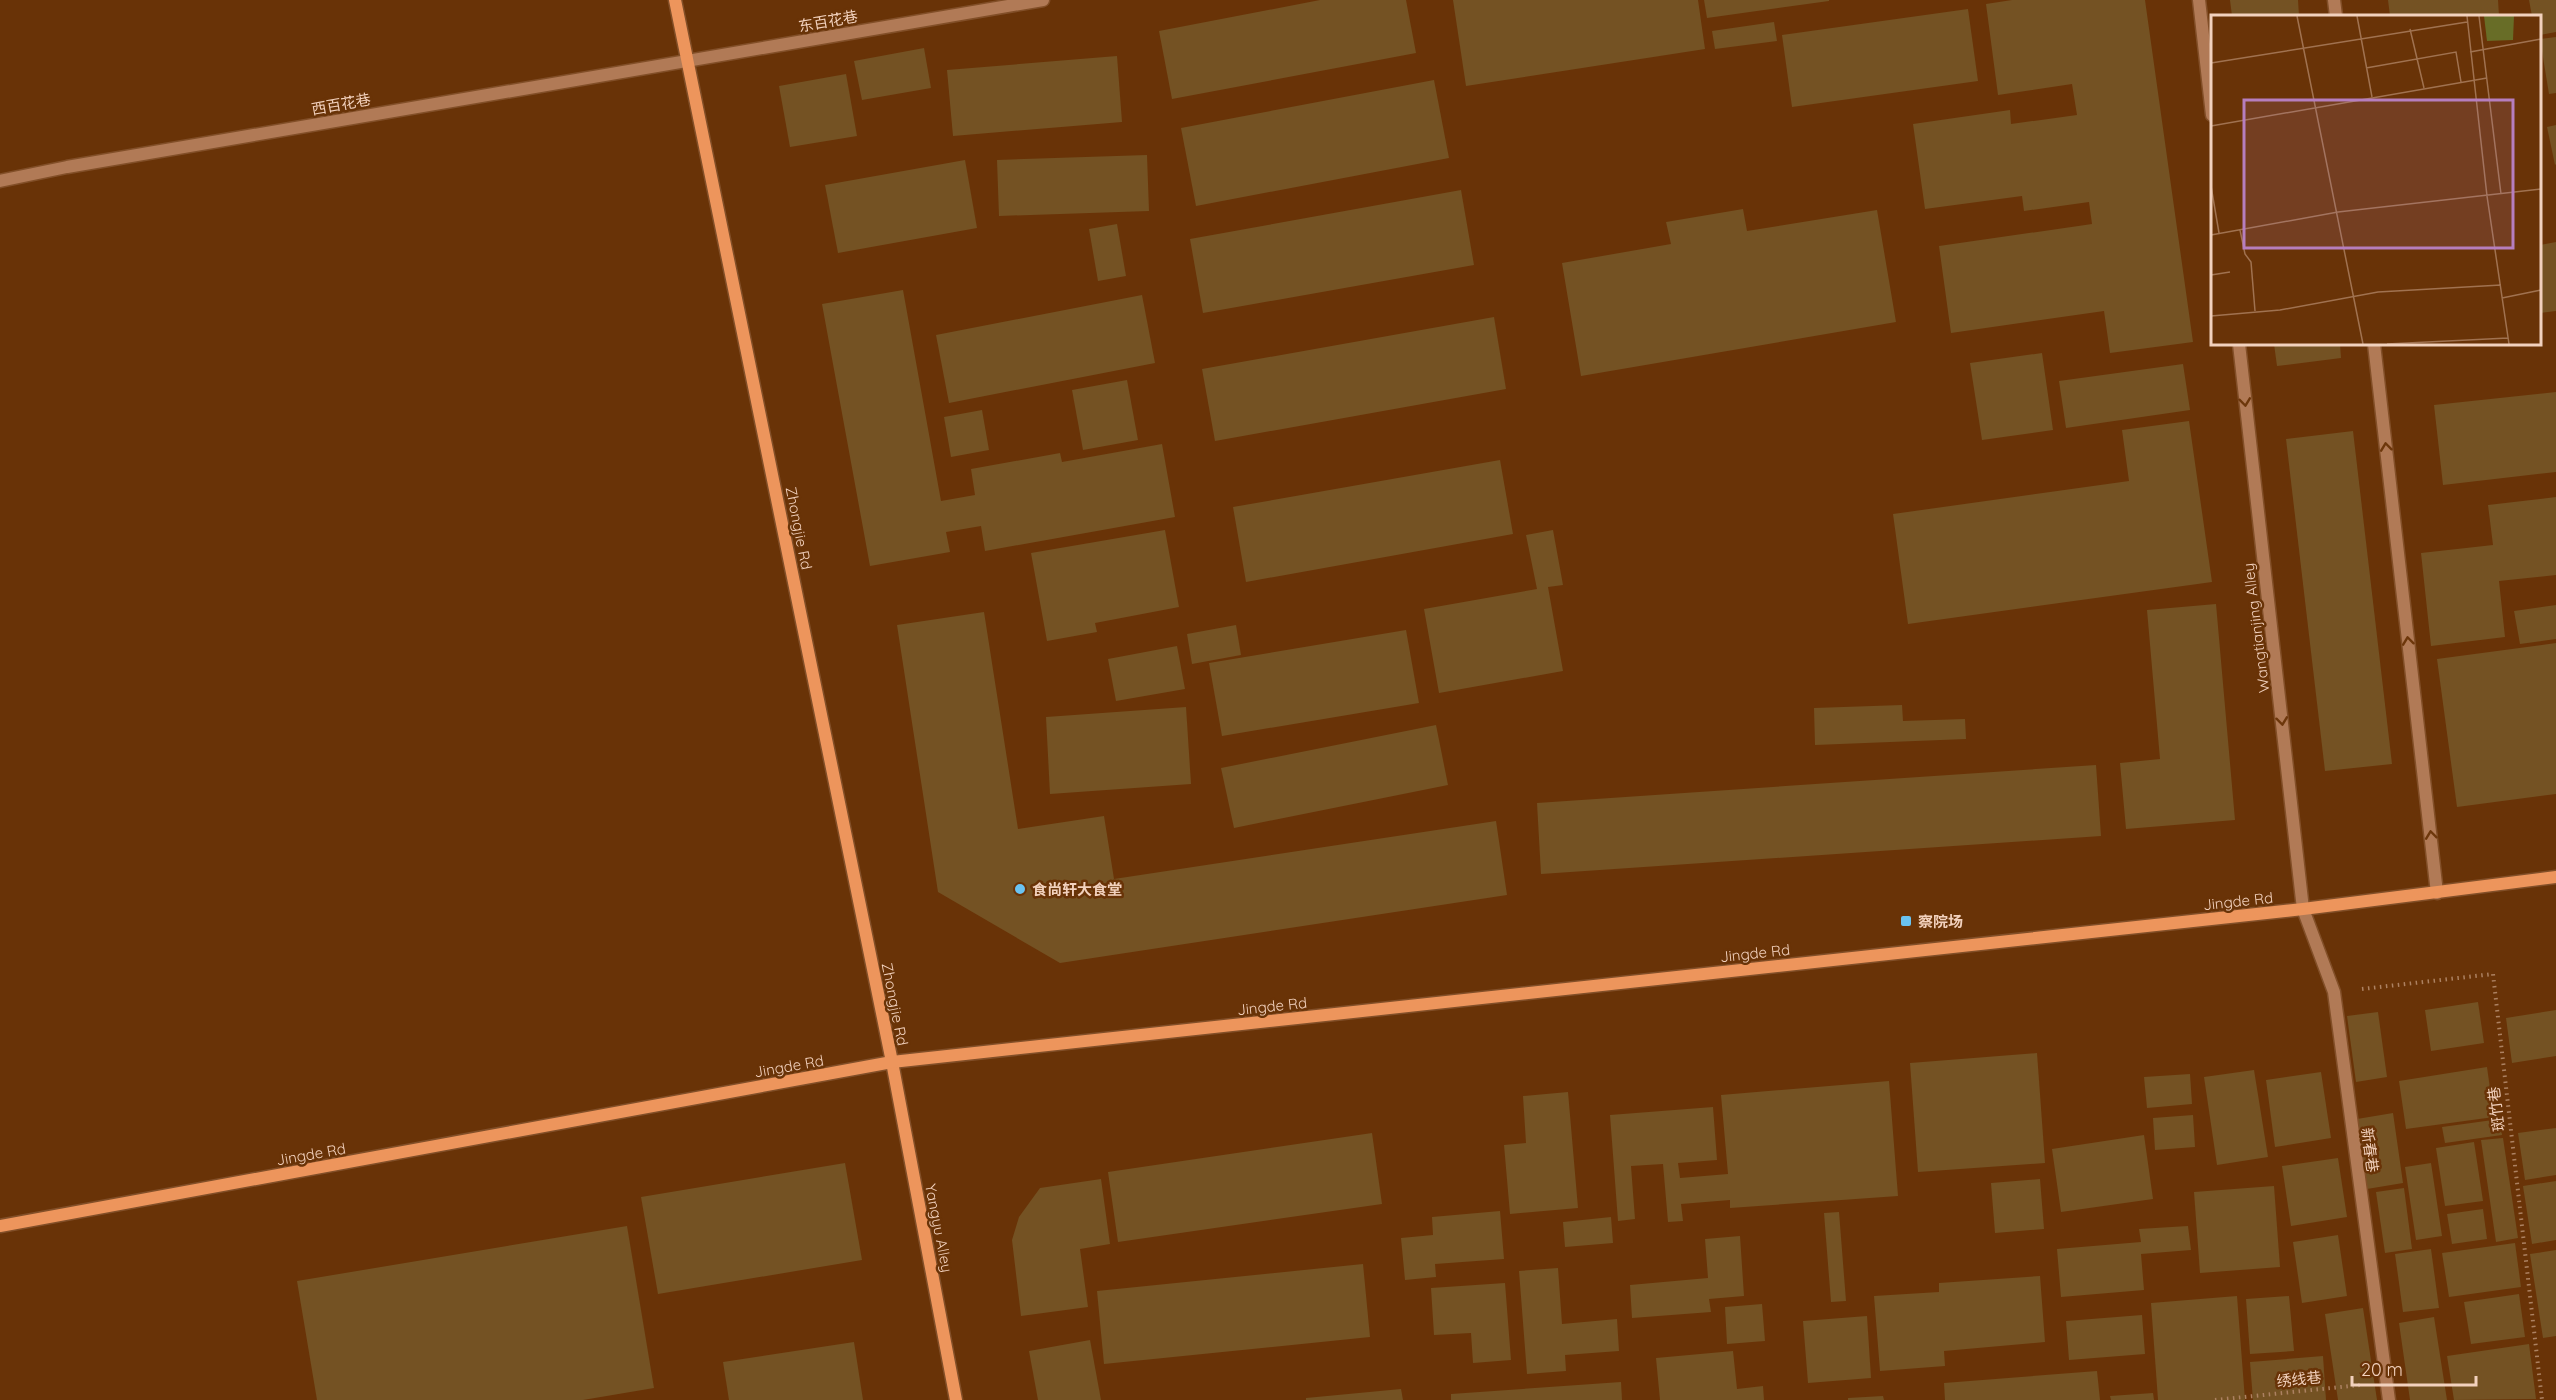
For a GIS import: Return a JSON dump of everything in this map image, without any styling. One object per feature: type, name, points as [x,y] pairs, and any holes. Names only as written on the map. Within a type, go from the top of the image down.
[{"type":"main road","name":"Zhongjie Rd","points":[[675,0],[892,1062]]},
{"type":"main road","name":"Jingde Rd","points":[[0,1226],[892,1062],[2303,909],[2556,877]]},
{"type":"main road","name":"Yangyu Alley","points":[[892,1062],[956,1400]]},
{"type":"street","name":"东百花巷","points":[[688,60],[1043,0]]},
{"type":"street","points":[[2199,0],[2211,106]]},
{"type":"street","points":[[2334,0],[2336,15]]},
{"type":"street","name":"西百花巷","points":[[0,181],[79,165],[688,60]]},
{"type":"street","name":"Wangtianjing Alley","points":[[2239,345],[2303,909]]},
{"type":"street","points":[[2374,345],[2437,893]]},
{"type":"street","name":"新春巷","points":[[2303,909],[2334,992],[2389,1400]]},
{"type":"path","name":"斑竹巷","points":[[2334,992],[2493,974],[2542,1400]]},
{"type":"path","name":"绣线巷","points":[[2215,1400],[2386,1382]]},
{"type":"building","points":[[1320,0],[1406,0],[1416,53],[1172,99],[1159,31]]},
{"type":"building","points":[[1453,0],[1698,0],[1705,49],[1466,86]]},
{"type":"building","points":[[1704,0],[1829,0],[1829,1],[1707,18]]},
{"type":"building","points":[[2012,0],[2145,0],[2193,342],[2110,353],[2104,311],[1951,333],[1939,246],[2092,224],[2089,202],[2024,211],[2022,196],[1925,209],[1913,124],[2010,110],[2011,124],[2077,115],[2072,84],[1998,95],[1986,4]]},
{"type":"building","points":[[2230,0],[2298,0],[2299,15],[2232,15]]},
{"type":"building","points":[[2388,0],[2498,0],[2499,15],[2390,15]]},
{"type":"building","points":[[2529,0],[2556,0],[2556,32],[2541,35],[2541,15],[2532,15]]},
{"type":"building","points":[[1968,9],[1978,81],[1792,107],[1782,35]]},
{"type":"building","points":[[1774,22],[1777,41],[1715,49],[1712,31]]},
{"type":"building","points":[[2556,37],[2556,93],[2549,94],[2541,39]]},
{"type":"building","points":[[924,48],[931,88],[862,100],[854,61]]},
{"type":"building","points":[[1117,56],[1122,122],[953,136],[947,70]]},
{"type":"building","points":[[846,74],[857,136],[790,147],[779,86]]},
{"type":"building","points":[[1434,80],[1449,158],[1196,206],[1181,128]]},
{"type":"building","points":[[2556,125],[2556,164],[2555,165],[2547,127]]},
{"type":"building","points":[[1147,155],[1149,211],[999,216],[997,160]]},
{"type":"building","points":[[965,160],[977,228],[838,253],[825,185]]},
{"type":"building","points":[[1461,190],[1474,265],[1203,313],[1190,239]]},
{"type":"building","points":[[1743,209],[1747,231],[1877,210],[1896,322],[1581,376],[1562,263],[1671,244],[1666,222]]},
{"type":"building","points":[[1117,224],[1126,276],[1098,281],[1089,229]]},
{"type":"building","points":[[2556,242],[2556,311],[2541,313],[2541,245]]},
{"type":"building","points":[[903,290],[941,501],[975,495],[971,469],[1060,453],[1062,462],[1162,444],[1175,517],[985,551],[981,526],[946,532],[950,552],[870,566],[822,304]]},
{"type":"building","points":[[1142,295],[1155,363],[949,403],[936,335]]},
{"type":"building","points":[[1494,317],[1506,389],[1215,441],[1202,369]]},
{"type":"building","points":[[2274,345],[2340,345],[2341,358],[2277,366]]},
{"type":"building","points":[[2042,353],[2053,430],[1982,440],[1970,363]]},
{"type":"building","points":[[2183,364],[2190,410],[2066,428],[2059,381]]},
{"type":"building","points":[[1127,380],[1138,440],[1083,450],[1072,390]]},
{"type":"building","points":[[2556,392],[2556,472],[2443,485],[2434,405]]},
{"type":"building","points":[[982,410],[989,450],[951,457],[944,417]]},
{"type":"building","points":[[2189,421],[2212,582],[1908,624],[1893,514],[2129,481],[2122,430]]},
{"type":"building","points":[[2353,431],[2392,764],[2325,771],[2286,439]]},
{"type":"building","points":[[1500,460],[1513,534],[1246,582],[1233,507]]},
{"type":"building","points":[[2556,497],[2556,575],[2499,581],[2505,637],[2431,646],[2421,553],[2493,545],[2488,505]]},
{"type":"building","points":[[1165,530],[1179,607],[1095,623],[1097,632],[1047,641],[1031,553]]},
{"type":"building","points":[[1553,530],[1563,585],[1548,587],[1563,671],[1439,693],[1424,609],[1537,589],[1526,535]]},
{"type":"building","points":[[2216,604],[2235,820],[2126,829],[2120,763],[2160,759],[2147,610]]},
{"type":"building","points":[[2556,605],[2556,639],[2520,644],[2514,611]]},
{"type":"building","points":[[984,612],[1018,829],[1104,816],[1114,879],[1496,821],[1507,895],[1060,963],[938,892],[897,625]]},
{"type":"building","points":[[1236,625],[1241,655],[1192,664],[1187,634]]},
{"type":"building","points":[[1406,630],[1419,703],[1222,736],[1209,663]]},
{"type":"building","points":[[2556,643],[2556,794],[2457,807],[2437,659]]},
{"type":"building","points":[[1177,646],[1185,689],[1116,701],[1108,659]]},
{"type":"building","points":[[1902,705],[1903,721],[1965,719],[1966,739],[1815,745],[1814,708]]},
{"type":"building","points":[[1186,707],[1191,784],[1050,794],[1046,717]]},
{"type":"building","points":[[1436,725],[1448,785],[1234,828],[1221,768]]},
{"type":"building","points":[[2096,765],[2101,836],[1541,874],[1537,803]]},
{"type":"building","points":[[2478,1002],[2484,1043],[2431,1051],[2425,1010]]},
{"type":"building","points":[[2556,1010],[2556,1056],[2512,1063],[2506,1018]]},
{"type":"building","points":[[2378,1012],[2387,1077],[2356,1082],[2347,1016]]},
{"type":"building","points":[[2037,1053],[2045,1163],[1918,1172],[1910,1063]]},
{"type":"building","points":[[2487,1067],[2494,1117],[2406,1129],[2399,1081]]},
{"type":"building","points":[[2254,1070],[2268,1157],[2217,1165],[2204,1077]]},
{"type":"building","points":[[2321,1072],[2331,1138],[2275,1147],[2266,1080]]},
{"type":"building","points":[[2190,1074],[2192,1104],[2147,1108],[2144,1077]]},
{"type":"building","points":[[1889,1081],[1898,1196],[1730,1208],[1730,1200],[1681,1204],[1683,1221],[1668,1222],[1663,1164],[1631,1166],[1635,1219],[1618,1221],[1610,1115],[1713,1107],[1717,1160],[1678,1163],[1680,1178],[1728,1174],[1721,1095]]},
{"type":"building","points":[[1568,1092],[1578,1208],[1510,1214],[1504,1145],[1526,1143],[1523,1096]]},
{"type":"building","points":[[2393,1113],[2403,1183],[2367,1189],[2357,1119]]},
{"type":"building","points":[[2193,1115],[2195,1147],[2155,1150],[2153,1118]]},
{"type":"building","points":[[2500,1119],[2502,1135],[2445,1143],[2442,1127]]},
{"type":"building","points":[[2556,1128],[2556,1175],[2525,1180],[2518,1133]]},
{"type":"building","points":[[1372,1133],[1382,1204],[1118,1242],[1108,1172]]},
{"type":"building","points":[[2144,1135],[2153,1199],[2061,1212],[2052,1149]]},
{"type":"building","points":[[2503,1138],[2518,1238],[2496,1242],[2481,1140]]},
{"type":"building","points":[[2474,1142],[2483,1201],[2445,1206],[2436,1148]]},
{"type":"building","points":[[2338,1158],[2347,1217],[2291,1226],[2282,1166]]},
{"type":"building","points":[[845,1163],[862,1260],[658,1294],[641,1197]]},
{"type":"building","points":[[2431,1163],[2442,1236],[2416,1240],[2405,1167]]},
{"type":"building","points":[[1101,1179],[1110,1244],[1080,1249],[1088,1307],[1021,1316],[1012,1240],[1019,1217],[1040,1188]]},
{"type":"building","points":[[2040,1179],[2044,1229],[1995,1233],[1991,1183]]},
{"type":"building","points":[[2556,1181],[2556,1240],[2532,1244],[2523,1186]]},
{"type":"building","points":[[2274,1186],[2280,1267],[2200,1273],[2194,1192]]},
{"type":"building","points":[[2404,1188],[2412,1249],[2385,1253],[2376,1192]]},
{"type":"building","points":[[2483,1209],[2487,1239],[2452,1244],[2447,1214]]},
{"type":"building","points":[[1500,1211],[1504,1259],[1435,1264],[1436,1277],[1405,1280],[1401,1238],[1433,1235],[1432,1217]]},
{"type":"building","points":[[1839,1212],[1846,1301],[1831,1302],[1824,1213]]},
{"type":"building","points":[[1611,1217],[1613,1243],[1565,1247],[1563,1222]]},
{"type":"building","points":[[627,1226],[654,1388],[583,1400],[317,1400],[297,1281]]},
{"type":"building","points":[[2188,1226],[2191,1250],[2141,1254],[2144,1290],[2061,1297],[2057,1249],[2141,1242],[2139,1229]]},
{"type":"building","points":[[2338,1235],[2347,1296],[2302,1303],[2293,1242]]},
{"type":"building","points":[[1740,1236],[1744,1296],[1709,1299],[1711,1312],[1632,1318],[1630,1285],[1708,1278],[1705,1239]]},
{"type":"building","points":[[2515,1243],[2521,1287],[2449,1297],[2442,1253]]},
{"type":"building","points":[[2431,1249],[2439,1308],[2403,1312],[2395,1254]]},
{"type":"building","points":[[2556,1250],[2556,1336],[2543,1338],[2530,1254]]},
{"type":"building","points":[[1363,1264],[1370,1337],[1104,1364],[1097,1291]]},
{"type":"building","points":[[1558,1268],[1562,1324],[1617,1319],[1619,1351],[1565,1355],[1566,1371],[1527,1374],[1519,1271]]},
{"type":"building","points":[[2040,1276],[2045,1342],[1944,1351],[1945,1366],[1880,1371],[1874,1296],[1939,1292],[1939,1283]]},
{"type":"building","points":[[1505,1283],[1511,1360],[1473,1363],[1471,1333],[1434,1335],[1431,1288]]},
{"type":"building","points":[[2519,1294],[2525,1337],[2471,1344],[2464,1302]]},
{"type":"building","points":[[2237,1296],[2245,1400],[2158,1400],[2151,1303]]},
{"type":"building","points":[[2289,1296],[2294,1351],[2250,1354],[2246,1299]]},
{"type":"building","points":[[1762,1304],[1765,1341],[1727,1344],[1725,1307]]},
{"type":"building","points":[[2363,1308],[2377,1400],[2338,1400],[2325,1314]]},
{"type":"building","points":[[2142,1315],[2145,1354],[2069,1360],[2066,1321]]},
{"type":"building","points":[[1867,1316],[1871,1378],[1808,1383],[1803,1321]]},
{"type":"building","points":[[2434,1317],[2447,1400],[2410,1400],[2399,1323]]},
{"type":"building","points":[[1090,1340],[1101,1400],[1038,1400],[1029,1351]]},
{"type":"building","points":[[854,1342],[863,1400],[729,1400],[723,1362]]},
{"type":"building","points":[[2529,1344],[2536,1399],[2454,1400],[2447,1356]]},
{"type":"building","points":[[1733,1351],[1737,1389],[1763,1386],[1764,1400],[1660,1400],[1656,1358]]},
{"type":"building","points":[[2323,1356],[2326,1400],[2253,1400],[2250,1362]]},
{"type":"building","points":[[2097,1371],[2100,1400],[1945,1400],[1944,1383]]},
{"type":"building","points":[[1621,1382],[1622,1400],[1451,1400],[1451,1394]]},
{"type":"building","points":[[1401,1389],[1403,1400],[1306,1400],[1306,1398]]},
{"type":"building","points":[[2153,1393],[2154,1400],[2111,1400],[2110,1396]]},
{"type":"building","points":[[1883,1396],[1884,1400],[1848,1400],[1848,1398]]},
{"type":"place","name":"食尚轩大食堂","points":[[1020,889]]},
{"type":"place","name":"察院场","points":[[1906,921]]}]
